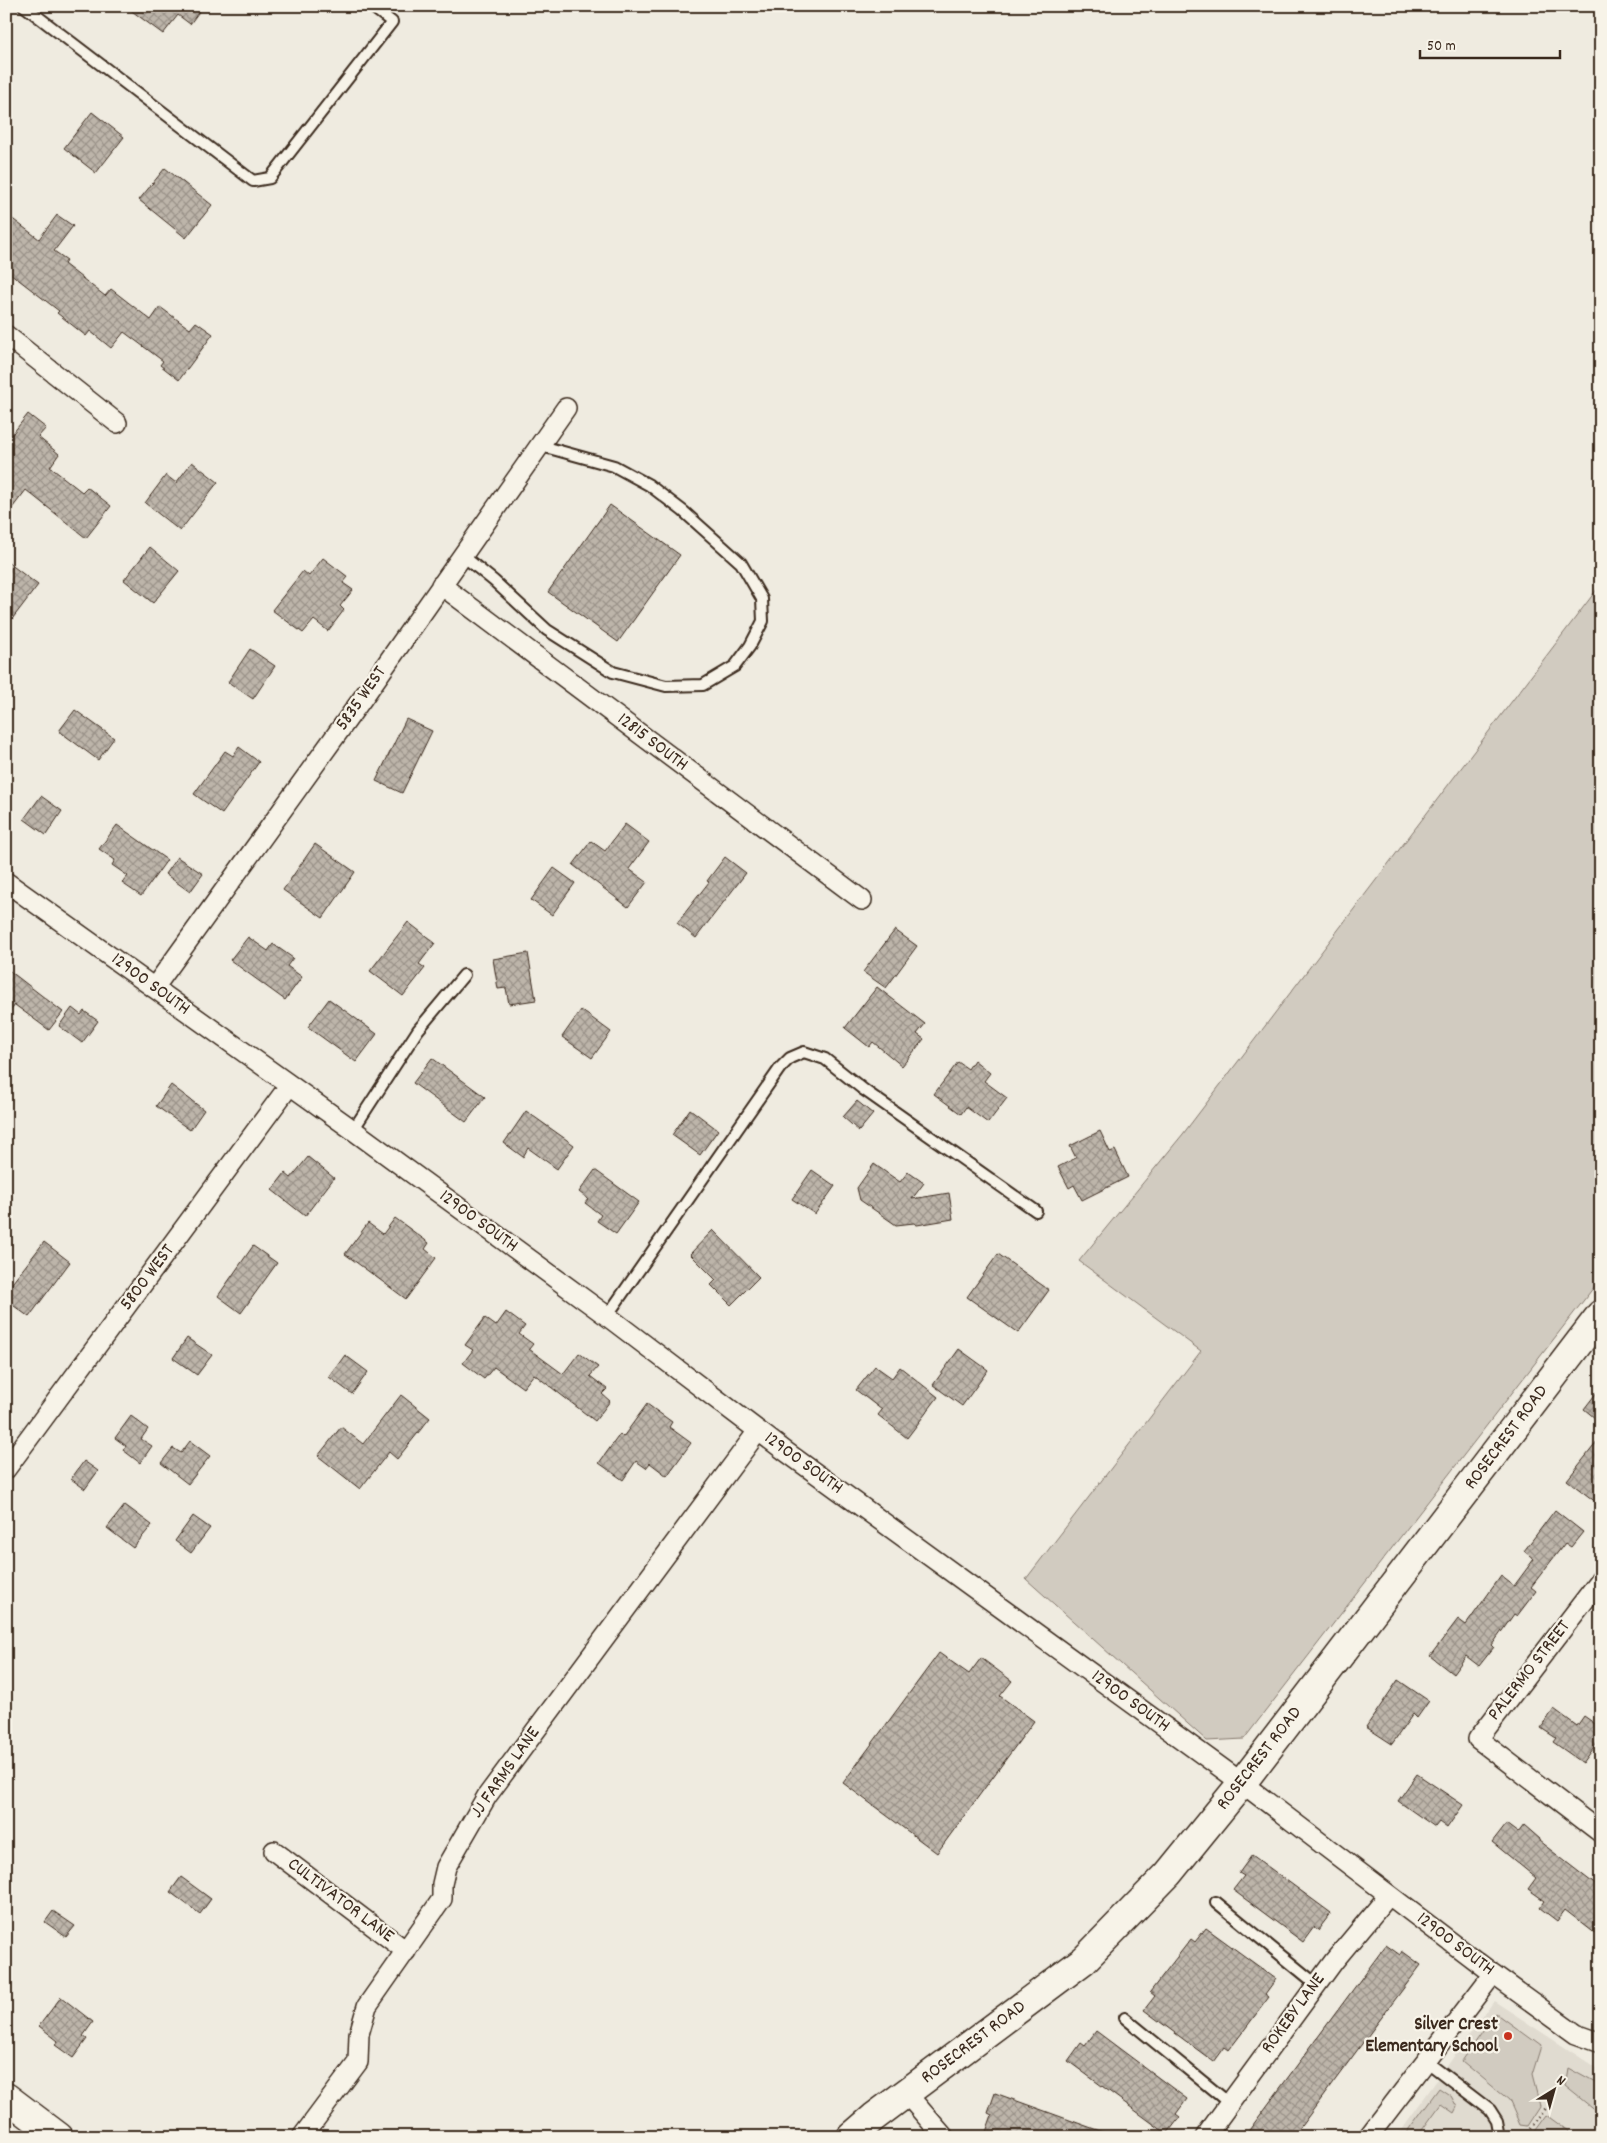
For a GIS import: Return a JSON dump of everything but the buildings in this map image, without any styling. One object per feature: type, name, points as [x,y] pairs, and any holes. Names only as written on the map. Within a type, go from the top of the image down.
[{"type":"main road","name":"ROSECREST ROAD","points":[[851,2137],[874,2116],[1084,1960],[1168,1874],[1242,1783],[1601,1314]]},
{"type":"main road","points":[[6,2098],[44,2133]]},
{"type":"street","points":[[6,335],[117,423]]},
{"type":"street","name":"5835 WEST","points":[[154,988],[362,700],[566,408]]},
{"type":"street","name":"12815 SOUTH","points":[[441,585],[862,900]]},
{"type":"street","name":"12900 SOUTH","points":[[6,882],[353,1130],[607,1316],[758,1431],[1242,1783],[1493,1974],[1576,2034],[1601,2043]]},
{"type":"street","name":"5800 WEST","points":[[6,1469],[289,1086]]},
{"type":"street","name":"JJ FARMS LANE","points":[[302,2137],[358,2062],[359,2034],[367,2006],[442,1899],[442,1884],[446,1867],[487,1796],[758,1431]]},
{"type":"street","name":"PALERMO STREET","points":[[1601,1579],[1478,1739],[1601,1833]]},
{"type":"street","name":"CULTIVATOR LANE","points":[[274,1851],[406,1951]]},
{"type":"street","name":"ROKEBY LANE","points":[[1205,2137],[1316,1984],[1390,1895]]},
{"type":"street","points":[[1368,2137],[1493,1974]]},
{"type":"street","points":[[906,2094],[944,2137]]},
{"type":"lane","points":[[24,6],[253,181],[270,178],[392,22],[371,6]]},
{"type":"lane","points":[[462,555],[494,581],[547,630],[613,672],[666,686],[703,685],[735,666],[750,646],[763,621],[762,599],[740,563],[683,511],[649,485],[614,466],[538,446]]},
{"type":"lane","points":[[353,1130],[418,1030],[464,975]]},
{"type":"lane","points":[[607,1316],[780,1068],[790,1058],[804,1052],[825,1059],[864,1090],[1036,1211]]},
{"type":"lane","points":[[1216,1902],[1316,1984]]},
{"type":"lane","points":[[1125,2018],[1229,2103]]},
{"type":"lane","points":[[1426,2061],[1490,2110],[1497,2121],[1500,2137]]},
{"type":"path","points":[[1524,2137],[1546,2107]]},
{"type":"shaded area","points":[[1601,584],[1601,1278],[1244,1739],[1207,1741],[1026,1579],[1201,1351],[1079,1261],[1183,1134]]},
{"type":"shaded area","name":"Silver Crest Elementary School","points":[[1494,2001],[1601,2071],[1601,2137],[1396,2137]]},
{"type":"shaded area","points":[[1496,2013],[1541,2046],[1532,2075],[1540,2106],[1527,2126],[1520,2125],[1509,2100],[1462,2061]]},
{"type":"shaded area","points":[[1568,2068],[1601,2086],[1601,2115],[1565,2086]]},
{"type":"shaded area","points":[[1439,2088],[1451,2096],[1457,2107],[1454,2113],[1441,2104],[1417,2137],[1403,2137]]},
{"type":"shaded area","points":[[1546,2115],[1568,2131],[1564,2137],[1530,2137]]},
{"type":"place","name":"Silver Crest Elementary School","points":[[1508,2036]]}]
